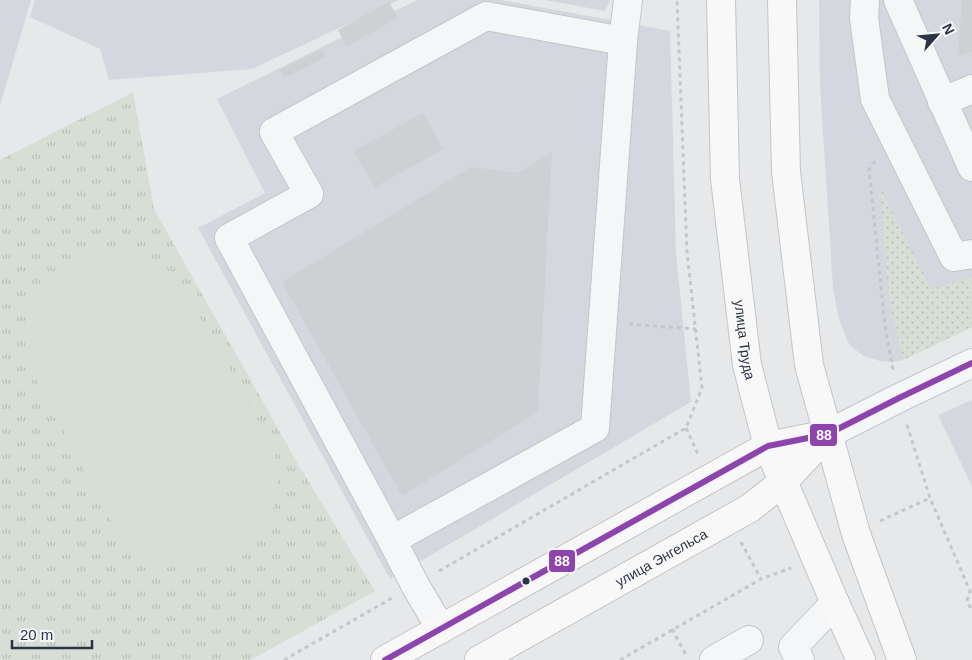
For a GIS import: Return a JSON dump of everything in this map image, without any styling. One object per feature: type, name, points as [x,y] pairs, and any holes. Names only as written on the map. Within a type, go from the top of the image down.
[{"type":"main road","name":"улица Труда","points":[[721,0],[725,179],[747,365],[768,446],[861,660]]},
{"type":"main road","points":[[782,0],[786,172],[809,365],[856,534],[902,660]]},
{"type":"main road","name":"улица Энгельса","points":[[386,660],[768,446],[828,434]]},
{"type":"main road","name":"улица Энгельса","points":[[479,660],[750,508],[783,482],[828,434]]},
{"type":"street","points":[[392,540],[596,428],[623,41],[628,0]]},
{"type":"street","points":[[865,0],[864,18],[875,99],[954,257],[972,254]]},
{"type":"street","points":[[898,0],[942,102],[971,161]]},
{"type":"street","points":[[441,629],[415,585],[229,238],[309,194],[274,132],[486,16],[623,41]]},
{"type":"street","points":[[942,102],[972,89]]},
{"type":"street","name":"улица Энгельса","points":[[828,434],[899,398],[970,368]]},
{"type":"street","points":[[800,660],[793,647],[835,603]]},
{"type":"street","points":[[714,660],[749,640]]},
{"type":"path","points":[[284,660],[686,428],[702,388],[687,252],[677,0]]},
{"type":"path","points":[[894,137],[869,169],[885,326],[899,398],[930,498],[971,593],[967,601],[972,611]]},
{"type":"path","points":[[603,322],[696,329]]},
{"type":"path","points":[[877,522],[930,498]]},
{"type":"path","points":[[620,660],[762,579]]},
{"type":"path","points":[[672,629],[689,660]]},
{"type":"shaded area","points":[[0,0],[31,0],[0,106]]},
{"type":"shaded area","points":[[35,0],[399,0],[252,69],[109,80],[100,49],[30,17]]},
{"type":"shaded area","points":[[417,0],[501,0],[670,31],[676,253],[691,402],[390,579],[198,228],[265,193],[217,99]]},
{"type":"shaded area","points":[[545,0],[610,0],[605,11]]},
{"type":"shaded area","points":[[819,0],[972,0],[972,327],[903,360],[893,362],[880,361],[864,356],[850,346],[839,320],[833,288],[820,85]]},
{"type":"shaded area","points":[[972,400],[972,486],[938,415]]},
{"type":"green space","points":[[133,92],[154,209],[298,464],[375,591],[251,660],[0,660],[0,160]]},
{"type":"green space","points":[[880,187],[931,289],[972,278],[972,327],[903,360],[889,298]]},
{"type":"green space","points":[[99,251],[128,252],[156,261],[179,280],[270,442],[278,481],[277,494],[270,517],[258,536],[241,551],[222,562],[201,568],[178,568],[156,562],[132,549],[115,528],[26,361],[24,332],[31,303],[47,279],[71,261]]},
{"type":"building","points":[[962,0],[972,0],[972,52],[958,56]]},
{"type":"building","points":[[389,2],[398,18],[346,47],[338,30]]},
{"type":"building","points":[[322,49],[326,57],[284,78],[280,70]]},
{"type":"building","points":[[423,113],[443,149],[375,187],[354,151]]},
{"type":"building","points":[[552,152],[538,412],[402,496],[282,282],[471,167],[518,173]]},
{"type":"transit line","name":"88","points":[[385,660],[768,446],[828,434],[972,363]]}]
